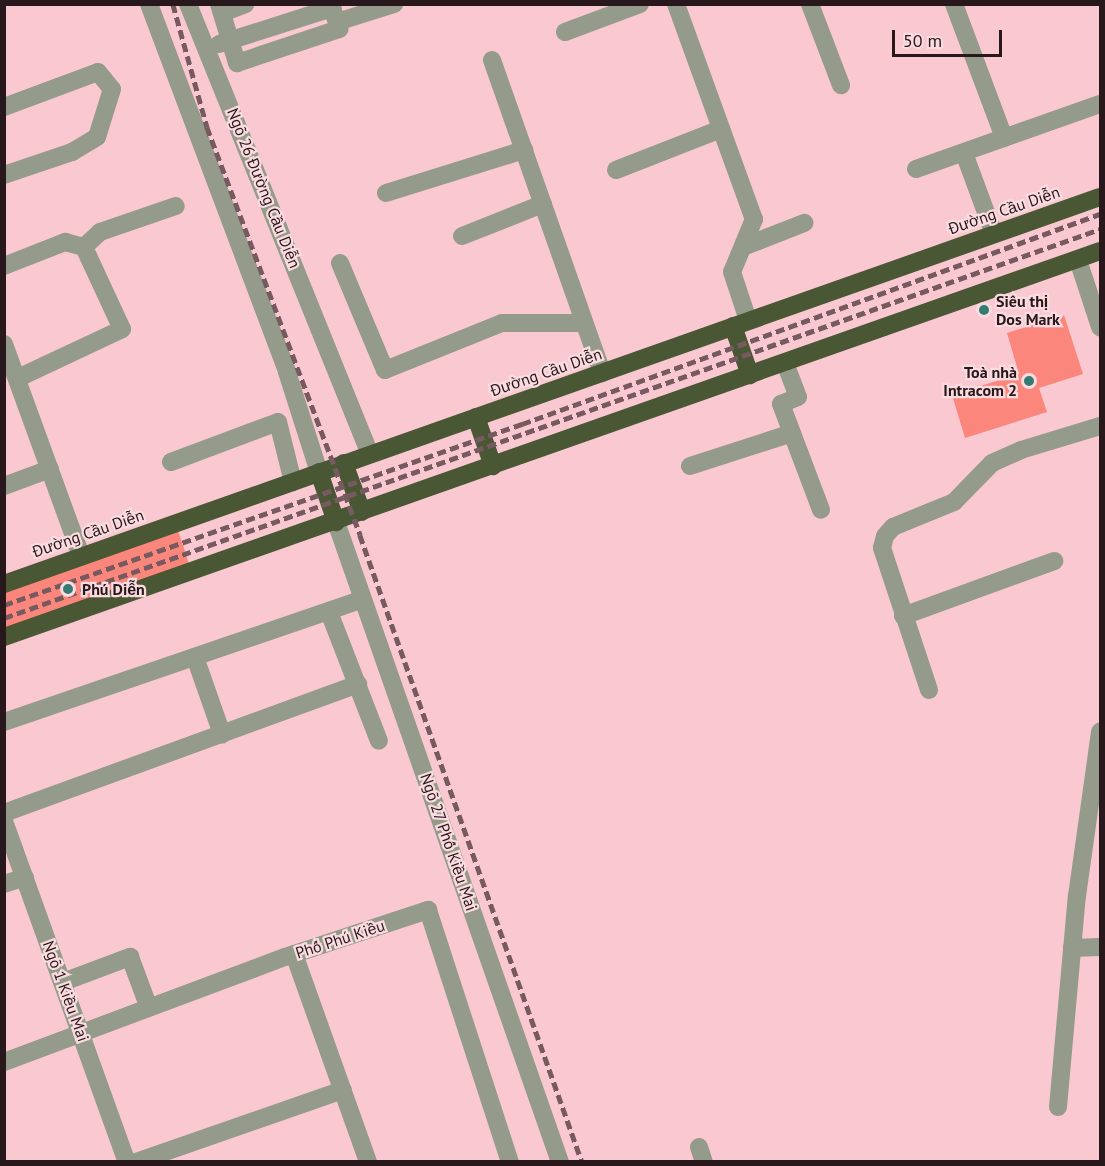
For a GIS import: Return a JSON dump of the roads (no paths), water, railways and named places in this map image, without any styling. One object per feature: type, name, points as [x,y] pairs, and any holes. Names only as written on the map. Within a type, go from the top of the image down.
[{"type":"highway","name":"Đường Cầu Diễn","points":[[4,584],[1101,197]]},
{"type":"highway","points":[[4,637],[1101,251]]},
{"type":"highway","points":[[740,323],[750,375]]},
{"type":"highway","points":[[476,417],[493,466]]},
{"type":"highway","points":[[344,464],[362,512]]},
{"type":"highway","points":[[319,472],[336,522]]},
{"type":"street","points":[[149,4],[287,372],[319,472]]},
{"type":"street","name":"Ngõ 26 Đường Cầu Diễn","points":[[188,4],[370,454]]},
{"type":"street","points":[[230,40],[221,9],[245,4]]},
{"type":"street","points":[[206,48],[333,12],[394,4]]},
{"type":"street","points":[[565,32],[639,4]]},
{"type":"street","points":[[676,4],[753,219],[732,272],[740,323]]},
{"type":"street","points":[[954,4],[1004,138]]},
{"type":"street","points":[[810,5],[841,85]]},
{"type":"street","points":[[492,60],[602,373]]},
{"type":"street","points":[[4,107],[98,72],[112,89],[97,137],[72,152],[4,175]]},
{"type":"street","points":[[916,169],[1101,104]]},
{"type":"street","points":[[616,170],[721,129]]},
{"type":"street","points":[[386,193],[524,150]]},
{"type":"street","points":[[964,153],[994,234]]},
{"type":"street","points":[[462,236],[543,204]]},
{"type":"street","points":[[84,247],[100,232],[176,206]]},
{"type":"street","points":[[743,247],[804,223]]},
{"type":"street","points":[[4,266],[65,242],[84,247]]},
{"type":"street","points":[[18,378],[122,329],[84,247]]},
{"type":"street","points":[[1078,260],[1101,327]]},
{"type":"street","points":[[340,263],[385,370],[502,323],[584,323]]},
{"type":"street","points":[[4,344],[81,556]]},
{"type":"street","points":[[785,363],[798,398],[781,404],[821,510]]},
{"type":"street","points":[[171,462],[278,422],[293,482]]},
{"type":"street","points":[[929,690],[882,548],[885,536],[893,527],[954,502],[992,464],[1021,450],[1101,426]]},
{"type":"street","points":[[690,466],[792,433]]},
{"type":"street","points":[[4,486],[50,469]]},
{"type":"street","name":"Ngõ 27 Phố Kiều Mai","points":[[336,522],[560,1161]]},
{"type":"street","points":[[903,616],[1054,561]]},
{"type":"street","points":[[4,722],[363,599]]},
{"type":"street","points":[[329,612],[379,741]]},
{"type":"street","points":[[195,657],[222,734]]},
{"type":"street","points":[[4,813],[358,684]]},
{"type":"street","points":[[1058,1107],[1072,948],[1101,732]]},
{"type":"street","name":"Ngõ 1 Kiều Mai","points":[[4,821],[127,1161]]},
{"type":"street","points":[[4,884],[25,877]]},
{"type":"street","name":"Phố Phú Kiều","points":[[4,1062],[294,954],[428,910],[510,1161]]},
{"type":"street","points":[[1072,948],[1101,947]]},
{"type":"street","points":[[294,954],[368,1161]]},
{"type":"street","points":[[63,982],[130,957],[149,1008]]},
{"type":"street","points":[[136,1161],[343,1090]]},
{"type":"railway","points":[[173,4],[207,127],[360,535],[582,1162]]},
{"type":"railway","points":[[4,605],[522,424],[1100,214]]},
{"type":"railway","points":[[4,618],[1100,229]]},
{"type":"place","name":"Siêu thị Dos Mark","points":[[984,310]]},
{"type":"place","name":"Toà nhà Intracom 2","points":[[1029,381]]},
{"type":"place","name":"Phú Diễn","points":[[68,589]]}]
